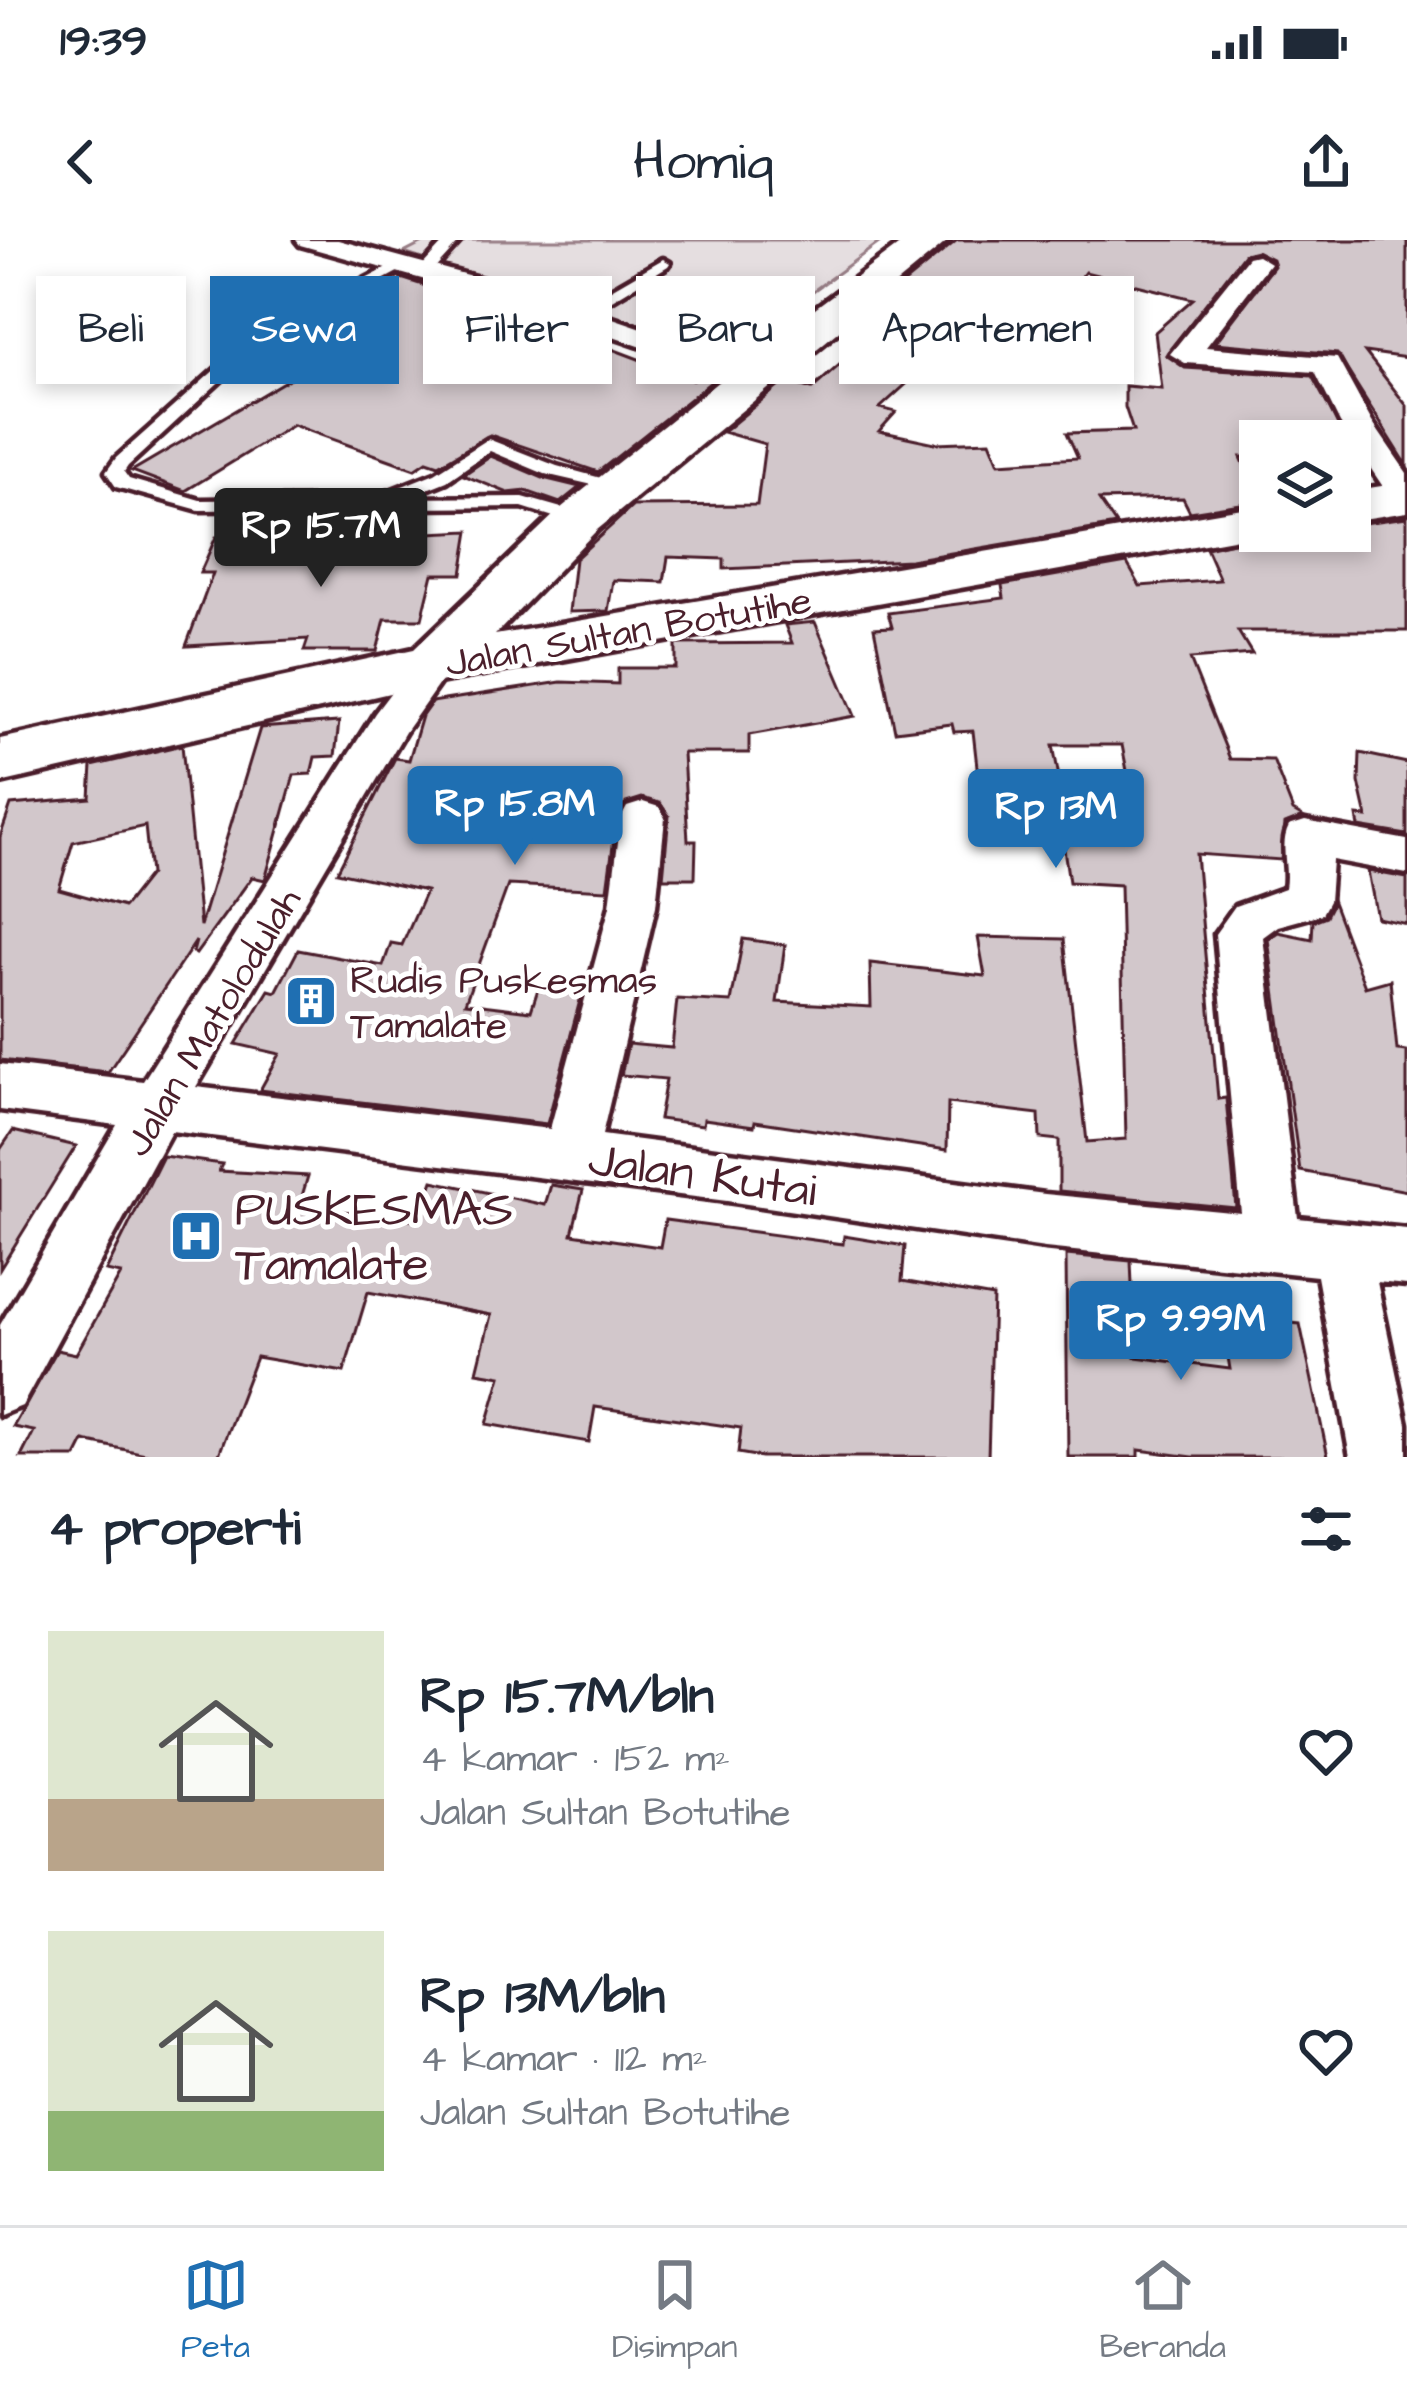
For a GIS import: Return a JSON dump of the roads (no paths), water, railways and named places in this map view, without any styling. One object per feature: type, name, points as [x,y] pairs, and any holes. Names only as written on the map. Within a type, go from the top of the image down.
[{"type":"main road","points":[[815,328],[930,240]]},
{"type":"main road","points":[[433,664],[579,519],[743,384]]},
{"type":"main road","points":[[1371,503],[1407,497]]},
{"type":"main road","name":"Jalan Sultan Botutihe","points":[[0,761],[286,693],[433,664],[1239,524]]},
{"type":"street","points":[[309,240],[444,276]]},
{"type":"street","points":[[1257,263],[1185,354],[1317,354],[1407,497]]},
{"type":"street","name":"Jalan Matolodulah","points":[[0,1384],[157,1105],[391,723],[433,664]]},
{"type":"street","points":[[570,1156],[633,906],[643,818]]},
{"type":"street","points":[[1272,1242],[1238,934],[1246,920],[1266,909],[1306,901],[1311,871],[1305,838],[1407,857]]},
{"type":"street","name":"Jalan Kutai","points":[[0,1087],[570,1156],[1046,1221],[1407,1257]]},
{"type":"street","points":[[1341,1249],[1382,1457]]},
{"type":"lane","points":[[454,240],[414,267],[251,345],[151,432],[115,472],[122,483],[199,505],[523,502],[579,519]]},
{"type":"lane","points":[[612,294],[663,263]]},
{"type":"lane","points":[[372,504],[441,478],[488,444],[551,470],[617,488]]},
{"type":"lane","points":[[523,502],[551,470]]},
{"type":"place","name":"Rudis Puskesmas Tamalate","points":[[311,1001]]},
{"type":"place","name":"PUSKESMAS Tamalate","points":[[196,1236]]}]
